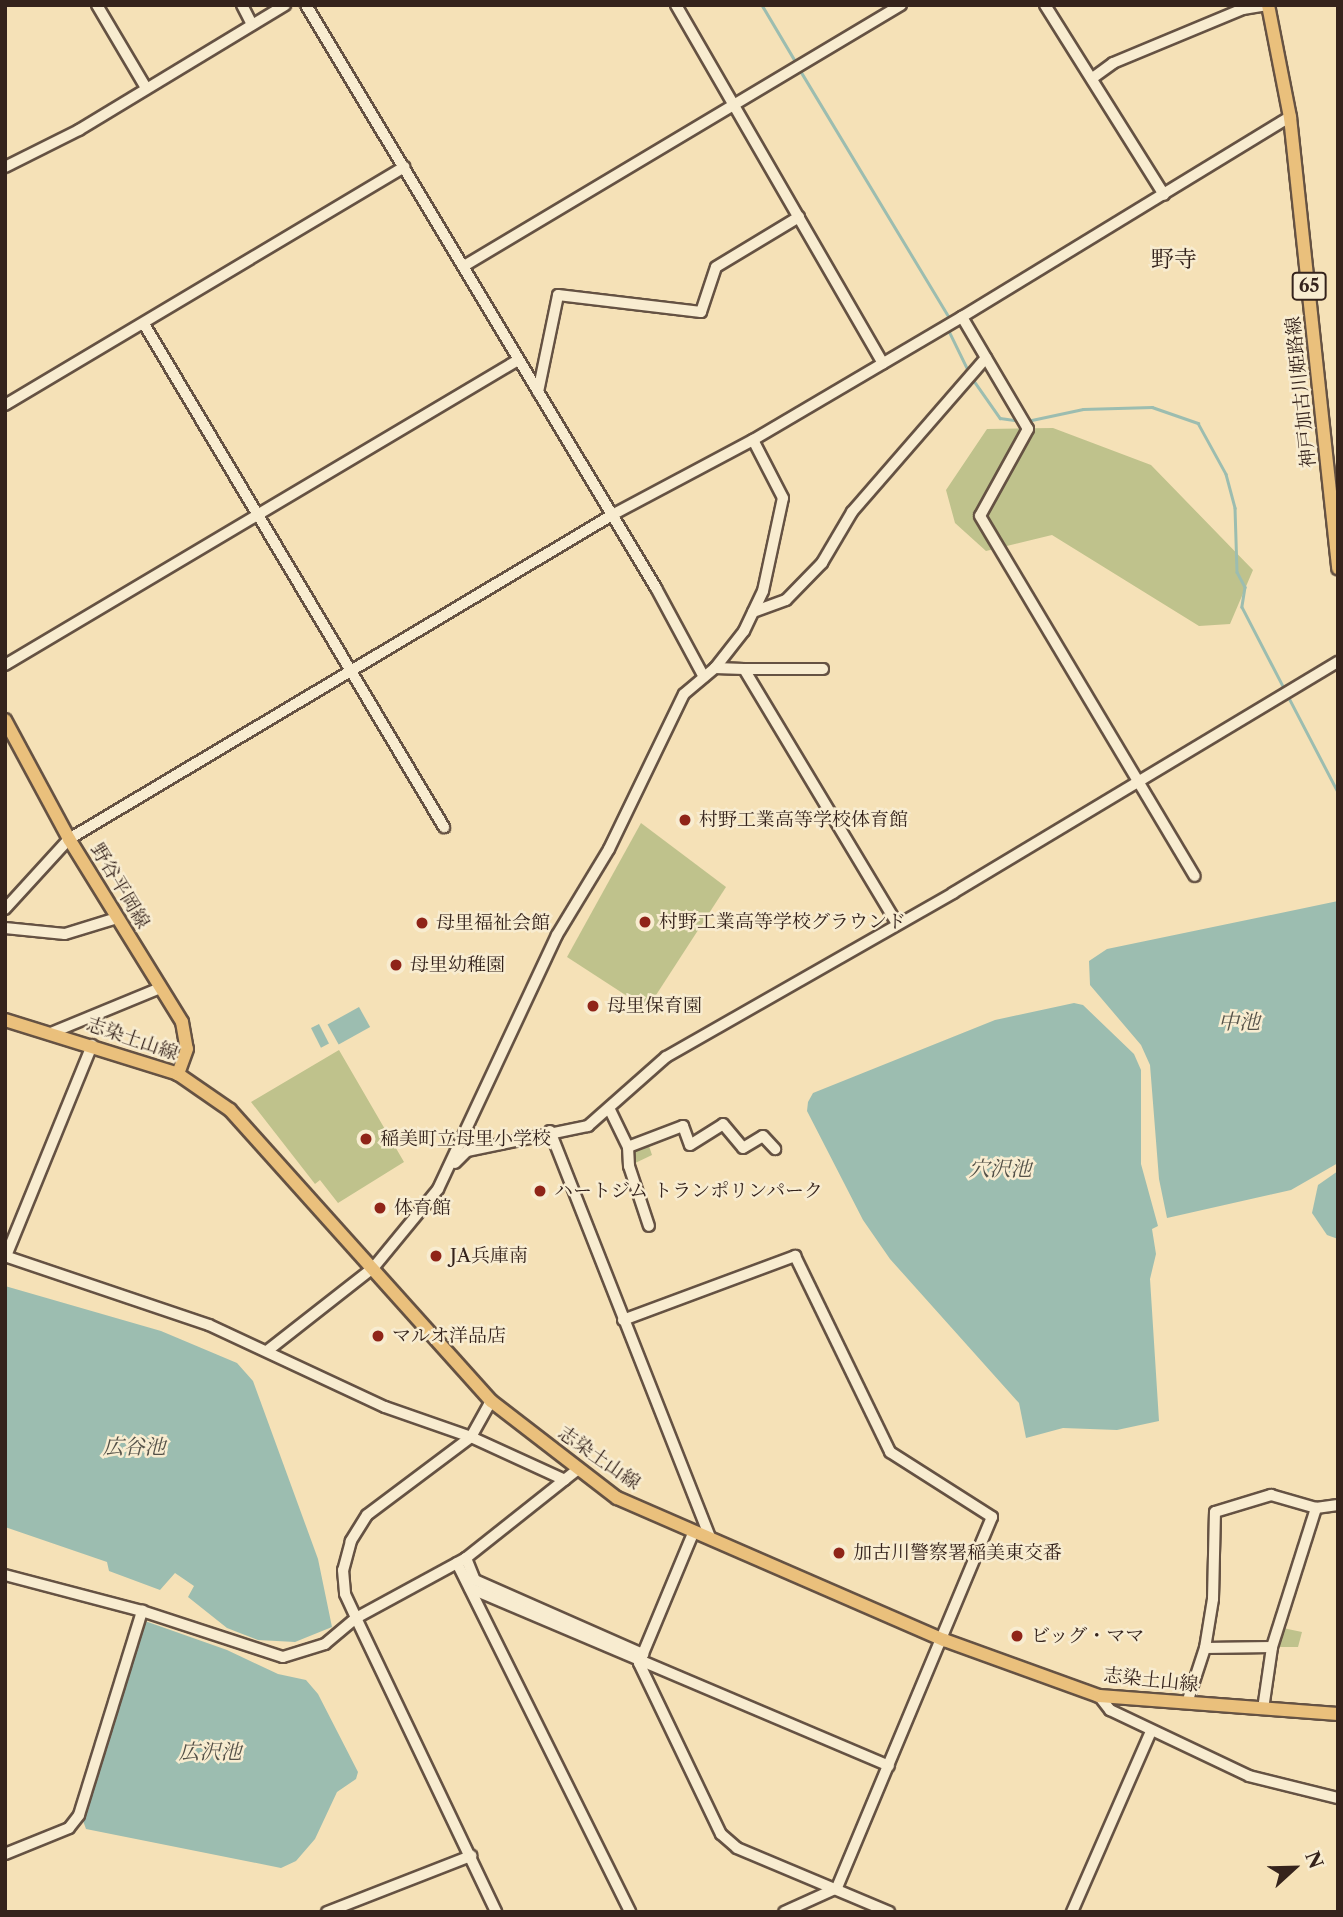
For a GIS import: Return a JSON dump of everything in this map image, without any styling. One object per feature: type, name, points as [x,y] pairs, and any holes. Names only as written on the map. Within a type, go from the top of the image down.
[{"type":"main road","name":"神戸加古川姫路線","points":[[1268,5],[1290,117],[1338,568]]},
{"type":"main road","name":"野谷平岡線","points":[[5,720],[69,839],[186,1035],[187,1049],[178,1074]]},
{"type":"main road","name":"志染土山線","points":[[5,1020],[178,1074],[250,1128],[491,1401],[577,1470],[617,1498],[944,1640],[1099,1696],[1338,1714]]},
{"type":"street","points":[[97,5],[146,88]]},
{"type":"street","points":[[242,5],[252,25]]},
{"type":"street","points":[[5,167],[76,132],[285,5]]},
{"type":"street","points":[[306,5],[612,515],[704,677]]},
{"type":"street","points":[[676,5],[883,363]]},
{"type":"street","points":[[464,266],[901,5]]},
{"type":"street","points":[[1045,5],[1094,77],[1164,195]]},
{"type":"street","points":[[1094,77],[1113,63],[1243,9],[1268,5]]},
{"type":"street","points":[[5,909],[69,839],[612,515],[753,440],[962,317],[1290,117]]},
{"type":"street","points":[[5,405],[404,167]]},
{"type":"street","points":[[538,392],[558,295],[701,312],[716,267],[799,217]]},
{"type":"street","points":[[962,317],[1028,429],[980,516],[1195,876]]},
{"type":"street","points":[[144,324],[444,827]]},
{"type":"street","points":[[753,612],[786,600],[822,563],[852,512],[986,358]]},
{"type":"street","points":[[5,666],[518,360]]},
{"type":"street","points":[[450,1169],[557,935],[614,840],[684,694],[715,668],[753,612],[763,592],[783,498],[753,440]]},
{"type":"street","points":[[267,1351],[374,1267],[467,1151],[550,1131],[588,1126],[610,1110],[666,1056],[1138,783],[1338,662]]},
{"type":"street","points":[[715,668],[823,669]]},
{"type":"street","points":[[744,669],[897,924]]},
{"type":"street","points":[[5,928],[65,934],[117,918]]},
{"type":"street","points":[[51,1033],[160,988]]},
{"type":"street","points":[[92,1045],[6,1256],[122,1293],[267,1351],[385,1407],[471,1437],[565,1480]]},
{"type":"street","points":[[610,1110],[628,1147],[629,1166],[649,1226]]},
{"type":"street","points":[[628,1147],[683,1126],[690,1144],[723,1124],[743,1148],[763,1136],[775,1149]]},
{"type":"street","points":[[550,1131],[710,1538]]},
{"type":"street","points":[[623,1320],[795,1256],[890,1452],[992,1517],[944,1640],[837,1888],[784,1912]]},
{"type":"street","points":[[491,1401],[471,1437],[367,1516],[351,1541],[343,1570],[345,1594],[496,1912]]},
{"type":"street","points":[[5,1575],[142,1611],[282,1657],[325,1644],[356,1618],[462,1561],[577,1470]]},
{"type":"street","points":[[1187,1703],[1205,1648],[1213,1599],[1215,1512],[1270,1495],[1316,1508],[1338,1505]]},
{"type":"street","points":[[1263,1709],[1272,1647],[1316,1508]]},
{"type":"street","points":[[641,1659],[694,1531]]},
{"type":"street","points":[[462,1561],[470,1588],[629,1912]]},
{"type":"street","points":[[462,1561],[475,1580],[641,1659],[721,1834],[737,1848],[889,1912]]},
{"type":"street","points":[[470,1588],[889,1766]]},
{"type":"street","points":[[5,1853],[69,1828],[79,1815],[142,1611]]},
{"type":"street","points":[[1205,1648],[1272,1647]]},
{"type":"street","points":[[1099,1696],[1110,1710],[1249,1776],[1338,1798]]},
{"type":"street","points":[[1072,1912],[1151,1731]]},
{"type":"street","points":[[327,1912],[471,1856]]},
{"type":"green space","points":[[1053,428],[1151,465],[1253,570],[1230,624],[1199,626],[1052,535],[986,551],[955,523],[946,490],[987,429]]},
{"type":"green space","name":"村野工業高等学校グラウンド","points":[[641,823],[726,887],[647,1009],[567,957]]},
{"type":"green space","points":[[339,1050],[404,1162],[338,1203],[320,1180],[315,1184],[251,1102]]},
{"type":"green space","points":[[647,1140],[652,1155],[629,1166],[628,1147]]},
{"type":"green space","points":[[1278,1627],[1302,1632],[1298,1647],[1272,1647]]},
{"type":"water","name":"中池","points":[[1338,901],[1338,1163],[1291,1190],[1167,1218],[1159,1179],[1150,1065],[1141,1045],[1090,985],[1089,961],[1107,949]]},
{"type":"water","name":"穴沢池","points":[[1074,1003],[1083,1005],[1134,1054],[1141,1070],[1141,1164],[1158,1226],[1152,1229],[1156,1254],[1150,1279],[1159,1421],[1117,1430],[1063,1428],[1026,1438],[1019,1403],[890,1259],[863,1220],[807,1111],[813,1093],[995,1020]]},
{"type":"water","points":[[359,1007],[370,1027],[339,1045],[328,1024]]},
{"type":"water","points":[[319,1024],[329,1044],[321,1048],[311,1028]]},
{"type":"water","points":[[1338,1171],[1338,1239],[1327,1235],[1312,1213],[1318,1185]]},
{"type":"water","name":"広谷池","points":[[5,1286],[161,1331],[237,1363],[253,1381],[318,1559],[332,1627],[295,1642],[258,1640],[227,1628],[188,1597],[194,1586],[175,1573],[160,1590],[109,1571],[107,1562],[5,1527]]},
{"type":"water","name":"広沢池","points":[[145,1621],[227,1650],[278,1674],[306,1680],[318,1694],[358,1772],[356,1779],[337,1792],[315,1839],[296,1861],[281,1868],[86,1829],[82,1818]]},
{"type":"waterway","points":[[762,5],[797,64]]},
{"type":"waterway","points":[[800,70],[950,319]]},
{"type":"waterway","points":[[948,329],[969,372]]},
{"type":"waterway","points":[[972,378],[1000,418],[1021,421]]},
{"type":"waterway","points":[[1027,421],[1083,409],[1152,407],[1198,423],[1226,474],[1235,508],[1237,572],[1245,587],[1242,607],[1285,690]]},
{"type":"waterway","points":[[1288,696],[1338,792]]},
{"type":"place","name":"村野工業高等学校体育館","points":[[685,820]]},
{"type":"place","name":"村野工業高等学校グラウンド","points":[[645,922]]},
{"type":"place","name":"母里福祉会館","points":[[422,923]]},
{"type":"place","name":"母里幼稚園","points":[[396,965]]},
{"type":"place","name":"母里保育園","points":[[593,1006]]},
{"type":"place","name":"稲美町立母里小学校","points":[[366,1139]]},
{"type":"place","name":"ハートジム トランポリンパーク","points":[[540,1191]]},
{"type":"place","name":"体育館","points":[[380,1208]]},
{"type":"place","name":"JA兵庫南","points":[[436,1256]]},
{"type":"place","name":"マルオ洋品店","points":[[378,1336]]},
{"type":"place","name":"加古川警察署稲美東交番","points":[[839,1553]]},
{"type":"place","name":"ビッグ・ママ","points":[[1017,1636]]},
{"type":"district","name":"野寺","points":[[1174,259]]}]
